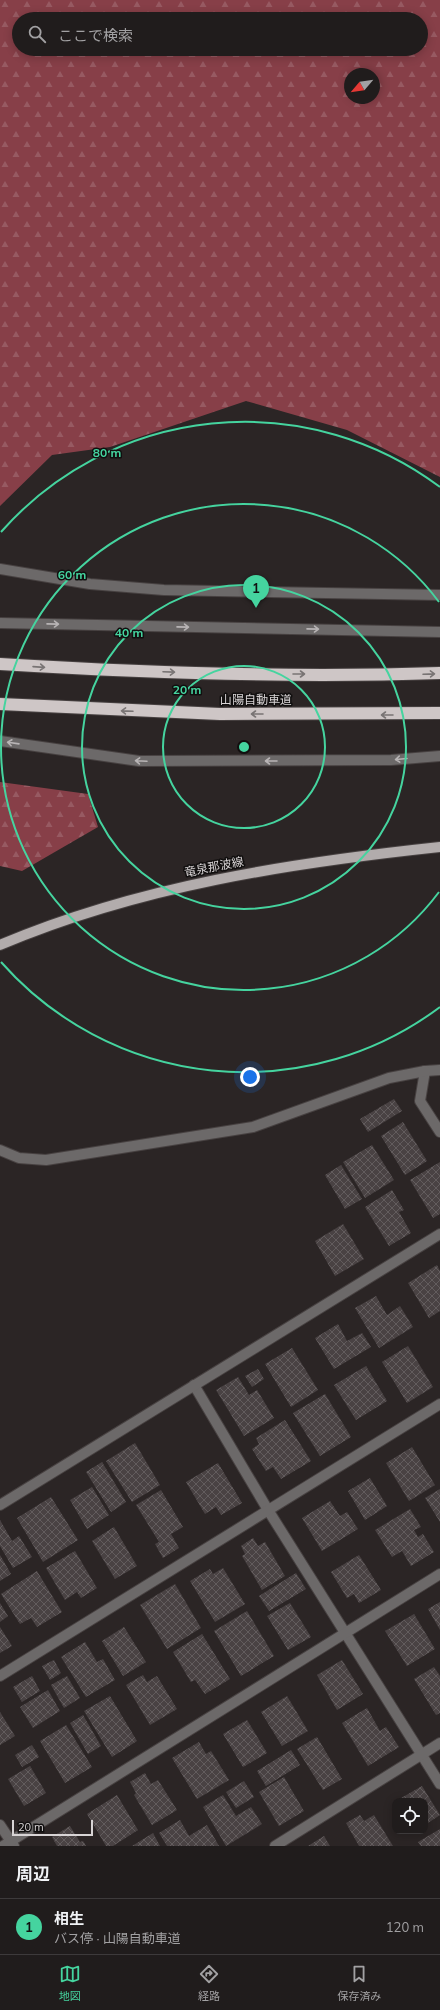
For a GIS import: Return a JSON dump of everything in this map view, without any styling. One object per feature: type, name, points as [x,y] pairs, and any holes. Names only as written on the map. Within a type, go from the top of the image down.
[{"type":"highway","points":[[0,664],[90,670],[222,673],[440,673]]},
{"type":"highway","name":"山陽自動車道","points":[[0,704],[220,714],[440,714]]},
{"type":"main road","name":"竜泉那波線","points":[[0,945],[103,908],[177,887],[249,873],[374,854],[440,847]]},
{"type":"street","points":[[0,570],[90,584],[164,590],[440,595]]},
{"type":"street","points":[[0,622],[440,632]]},
{"type":"street","points":[[0,741],[139,761],[391,760],[440,756]]},
{"type":"street","points":[[0,1150],[19,1158],[46,1160],[253,1127],[389,1078],[425,1071],[440,1070]]},
{"type":"street","points":[[425,1071],[420,1100],[440,1132]]},
{"type":"street","points":[[0,1505],[440,1234]]},
{"type":"street","points":[[194,1385],[268,1510],[440,1784]]},
{"type":"street","points":[[0,1676],[440,1404]]},
{"type":"street","points":[[0,1825],[9,1844],[440,1574]]},
{"type":"street","points":[[275,1846],[440,1743]]},
{"type":"green space","points":[[0,0],[440,0],[440,477],[347,430],[246,401],[110,447],[52,455],[0,506]]},
{"type":"green space","points":[[0,782],[88,794],[98,827],[22,871],[0,866]]},
{"type":"building","points":[[394,1099],[402,1111],[368,1132],[360,1119]]},
{"type":"building","points":[[403,1122],[427,1161],[405,1175],[381,1136]]},
{"type":"building","points":[[372,1145],[394,1180],[365,1198],[343,1162]]},
{"type":"building","points":[[440,1162],[440,1214],[433,1218],[410,1180]]},
{"type":"building","points":[[341,1165],[362,1199],[345,1209],[325,1175]]},
{"type":"building","points":[[392,1190],[404,1210],[399,1212],[411,1233],[389,1246],[365,1207]]},
{"type":"building","points":[[343,1224],[364,1259],[335,1276],[315,1241]]},
{"type":"building","points":[[437,1265],[440,1271],[440,1311],[429,1318],[408,1283]]},
{"type":"building","points":[[376,1296],[387,1315],[400,1306],[413,1327],[379,1348],[355,1308]]},
{"type":"building","points":[[338,1324],[347,1341],[362,1333],[371,1347],[334,1369],[315,1338]]},
{"type":"building","points":[[408,1346],[433,1387],[407,1403],[382,1362]]},
{"type":"building","points":[[292,1348],[318,1390],[291,1407],[265,1364]]},
{"type":"building","points":[[366,1366],[387,1401],[356,1420],[334,1385]]},
{"type":"building","points":[[258,1369],[264,1379],[252,1387],[245,1376]]},
{"type":"building","points":[[238,1377],[249,1395],[257,1390],[274,1418],[244,1436],[216,1390]]},
{"type":"building","points":[[325,1394],[351,1437],[320,1456],[293,1413]]},
{"type":"building","points":[[285,1420],[311,1461],[281,1479],[273,1467],[266,1471],[252,1449],[259,1444],[256,1438]]},
{"type":"building","points":[[135,1443],[160,1485],[132,1502],[106,1461]]},
{"type":"building","points":[[412,1447],[435,1485],[409,1501],[386,1463]]},
{"type":"building","points":[[102,1462],[126,1502],[111,1512],[86,1472]]},
{"type":"building","points":[[218,1463],[242,1503],[221,1515],[216,1507],[205,1514],[186,1482]]},
{"type":"building","points":[[370,1478],[387,1506],[365,1520],[348,1491]]},
{"type":"building","points":[[92,1487],[109,1515],[87,1529],[70,1500]]},
{"type":"building","points":[[440,1489],[440,1522],[425,1498]]},
{"type":"building","points":[[161,1490],[183,1527],[171,1534],[179,1548],[163,1558],[155,1544],[159,1542],[136,1505]]},
{"type":"building","points":[[51,1497],[78,1540],[43,1562],[17,1518]]},
{"type":"building","points":[[330,1501],[340,1516],[347,1512],[358,1529],[322,1551],[302,1518]]},
{"type":"building","points":[[410,1509],[421,1527],[414,1530],[418,1537],[423,1534],[434,1552],[411,1566],[402,1551],[392,1557],[375,1530]]},
{"type":"building","points":[[0,1520],[12,1541],[19,1536],[32,1557],[13,1568],[0,1546]]},
{"type":"building","points":[[114,1527],[137,1566],[115,1579],[92,1541]]},
{"type":"building","points":[[253,1538],[258,1546],[265,1542],[285,1576],[262,1590],[242,1556],[245,1554],[241,1546]]},
{"type":"building","points":[[75,1551],[97,1588],[81,1598],[77,1592],[65,1600],[46,1568]]},
{"type":"building","points":[[0,1555],[11,1574],[0,1581]]},
{"type":"building","points":[[359,1555],[381,1590],[359,1603],[354,1594],[347,1598],[331,1572]]},
{"type":"building","points":[[223,1568],[245,1604],[215,1622],[190,1581],[210,1569],[213,1574]]},
{"type":"building","points":[[37,1571],[62,1612],[37,1627],[31,1618],[20,1624],[1,1594]]},
{"type":"building","points":[[296,1573],[306,1589],[269,1611],[259,1596]]},
{"type":"building","points":[[175,1584],[201,1628],[167,1649],[140,1605]]},
{"type":"building","points":[[440,1602],[440,1630],[428,1609]]},
{"type":"building","points":[[0,1603],[8,1616],[0,1622]]},
{"type":"building","points":[[290,1603],[311,1637],[288,1650],[267,1616]]},
{"type":"building","points":[[247,1611],[274,1656],[241,1676],[214,1631]]},
{"type":"building","points":[[414,1614],[435,1649],[407,1666],[385,1631]]},
{"type":"building","points":[[0,1627],[12,1646],[0,1653]]},
{"type":"building","points":[[124,1627],[146,1662],[123,1676],[102,1641]]},
{"type":"building","points":[[202,1634],[230,1679],[205,1694],[195,1680],[191,1682],[173,1652]]},
{"type":"building","points":[[85,1642],[97,1662],[103,1659],[115,1680],[86,1697],[61,1657]]},
{"type":"building","points":[[54,1660],[61,1673],[50,1680],[42,1666]]},
{"type":"building","points":[[342,1660],[363,1694],[337,1710],[317,1675]]},
{"type":"building","points":[[434,1667],[440,1676],[440,1713],[436,1715],[414,1679]]},
{"type":"building","points":[[143,1675],[147,1682],[157,1676],[177,1709],[150,1725],[126,1685]]},
{"type":"building","points":[[32,1676],[40,1691],[22,1702],[13,1687]]},
{"type":"building","points":[[67,1676],[80,1698],[64,1708],[51,1685]]},
{"type":"building","points":[[48,1690],[60,1711],[33,1728],[20,1707]]},
{"type":"building","points":[[110,1696],[137,1741],[112,1757],[84,1711]]},
{"type":"building","points":[[287,1696],[308,1731],[282,1746],[261,1712]]},
{"type":"building","points":[[367,1708],[380,1731],[386,1727],[399,1747],[368,1766],[342,1723]]},
{"type":"building","points":[[0,1712],[15,1736],[0,1745]]},
{"type":"building","points":[[83,1715],[101,1746],[88,1754],[70,1723]]},
{"type":"building","points":[[247,1720],[267,1753],[243,1767],[223,1734]]},
{"type":"building","points":[[66,1725],[92,1767],[65,1783],[40,1741]]},
{"type":"building","points":[[317,1737],[342,1779],[323,1790],[297,1749]]},
{"type":"building","points":[[199,1742],[206,1754],[211,1751],[229,1780],[197,1799],[172,1758]]},
{"type":"building","points":[[32,1745],[39,1757],[22,1767],[15,1755]]},
{"type":"building","points":[[291,1750],[300,1765],[266,1786],[257,1771]]},
{"type":"building","points":[[30,1766],[46,1793],[24,1806],[8,1779]]},
{"type":"building","points":[[145,1773],[151,1784],[158,1780],[177,1810],[152,1825],[134,1795],[136,1793],[130,1782]]},
{"type":"building","points":[[284,1777],[304,1811],[279,1826],[259,1792]]},
{"type":"building","points":[[244,1781],[254,1797],[236,1808],[226,1792]]},
{"type":"building","points":[[422,1786],[440,1815],[428,1823],[428,1798],[401,1798]]},
{"type":"building","points":[[117,1795],[138,1830],[113,1846],[106,1846],[87,1814]]},
{"type":"building","points":[[223,1795],[236,1816],[251,1807],[262,1824],[226,1846],[203,1807]]},
{"type":"building","points":[[360,1815],[364,1821],[374,1815],[393,1846],[359,1846],[346,1823]]},
{"type":"building","points":[[180,1820],[189,1836],[207,1825],[219,1846],[167,1846],[159,1833]]},
{"type":"building","points":[[70,1826],[80,1842],[83,1841],[86,1846],[57,1846],[52,1837]]},
{"type":"building","points":[[440,1829],[440,1846],[421,1846],[418,1842]]},
{"type":"building","points":[[153,1833],[160,1846],[132,1846],[137,1843]]},
{"type":"building","points":[[324,1836],[330,1846],[308,1846]]},
{"type":"place","name":"相生","points":[[256,608]]}]
